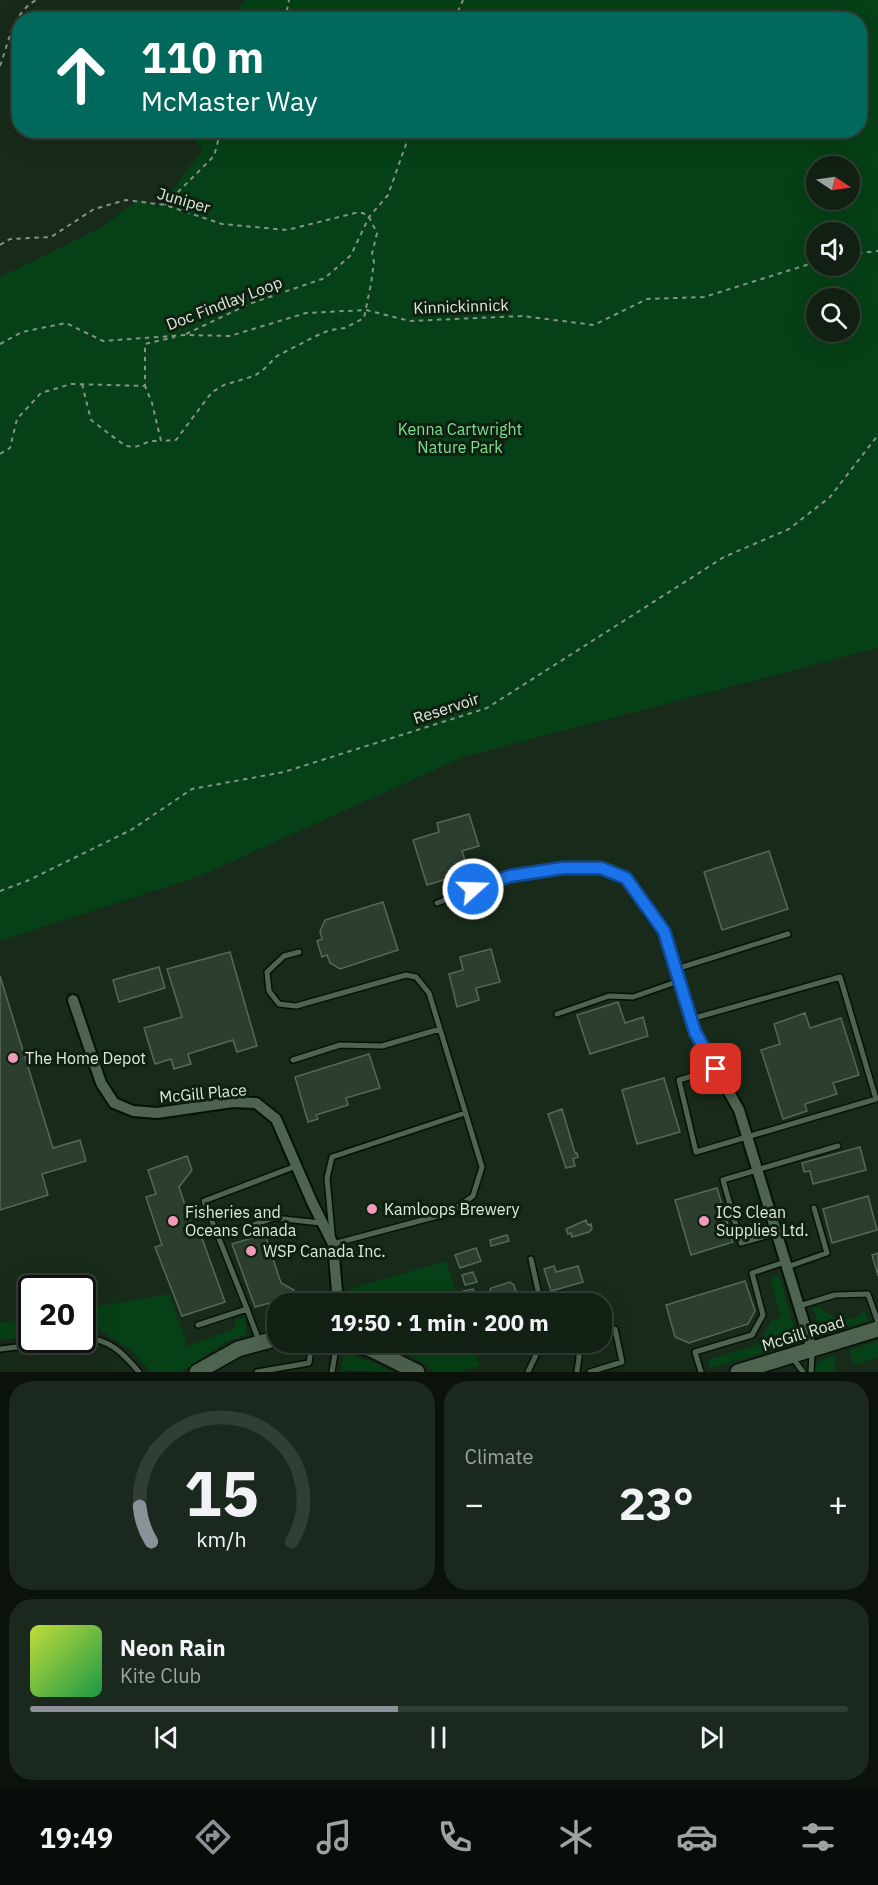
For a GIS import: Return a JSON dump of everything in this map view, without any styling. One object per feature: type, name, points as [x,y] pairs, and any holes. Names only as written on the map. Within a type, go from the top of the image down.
[{"type":"street","points":[[649,912],[664,931],[695,1032],[739,1110],[812,1349]]},
{"type":"street","name":"McGill Place","points":[[73,1000],[100,1083],[114,1103],[133,1111],[157,1113],[233,1102],[256,1103],[276,1119],[333,1244],[337,1293]]},
{"type":"street","name":"McGill Road","points":[[738,1372],[878,1329]]},
{"type":"street","points":[[197,1372],[238,1349],[267,1341]]},
{"type":"street","points":[[378,1353],[407,1370]]},
{"type":"lane","points":[[437,903],[510,876],[563,868],[601,868],[626,878],[649,912]]},
{"type":"lane","points":[[676,969],[788,934]]},
{"type":"lane","points":[[299,952],[284,956],[267,972],[269,991],[279,1004],[296,1006],[406,975],[416,977],[429,993],[482,1167],[473,1196],[448,1213],[333,1244],[327,1178],[332,1157],[465,1113]]},
{"type":"lane","points":[[691,1019],[840,977],[876,1099],[696,1152],[679,1080],[716,1069]]},
{"type":"lane","points":[[557,1014],[609,996],[633,997],[679,981]]},
{"type":"lane","points":[[293,1060],[340,1045],[382,1046],[440,1029]]},
{"type":"lane","points":[[777,1233],[741,1244],[723,1180],[838,1146]]},
{"type":"lane","points":[[260,1343],[204,1201],[296,1166]]},
{"type":"lane","points":[[701,1372],[695,1352],[752,1335],[763,1314],[752,1274],[827,1253],[814,1208]]},
{"type":"lane","points":[[235,1231],[274,1218],[322,1223]]},
{"type":"lane","points":[[531,1259],[539,1293]]},
{"type":"lane","points":[[799,1306],[835,1295],[868,1294],[878,1322]]},
{"type":"lane","points":[[198,1325],[247,1309]]},
{"type":"lane","points":[[590,1372],[622,1362],[615,1329],[612,1330]]},
{"type":"lane","points":[[96,1338],[121,1351],[139,1372]]},
{"type":"lane","points":[[0,1349],[18,1347]]},
{"type":"lane","points":[[811,1372],[812,1349]]},
{"type":"lane","points":[[308,1372],[310,1353]]},
{"type":"lane","points":[[332,1372],[335,1353]]},
{"type":"lane","points":[[528,1372],[537,1353]]},
{"type":"lane","points":[[577,1372],[580,1353]]},
{"type":"lane","points":[[791,1356],[803,1372]]},
{"type":"lane","points":[[257,1372],[309,1363]]},
{"type":"path","points":[[23,12],[28,5],[36,0]]},
{"type":"path","points":[[0,66],[12,30]]},
{"type":"path","points":[[165,205],[214,156],[219,138]]},
{"type":"path","name":"Doc Findlay Loop","points":[[145,386],[145,344],[185,335],[249,304],[325,278],[351,255],[369,217],[388,195],[408,138]]},
{"type":"path","name":"Juniper","points":[[0,245],[10,239],[51,237],[94,209],[126,200],[165,205],[222,224],[287,230],[355,213],[363,213],[369,217]]},
{"type":"path","points":[[82,384],[91,420],[126,446],[135,447],[151,441],[176,440],[212,392],[224,385],[254,376],[277,356],[309,340],[330,330],[345,328],[364,318],[377,233],[369,217]]},
{"type":"path","points":[[860,253],[878,251]]},
{"type":"path","name":"Kinnickinnick","points":[[0,344],[22,332],[66,323],[103,341],[185,335],[230,336],[306,313],[366,310],[410,321],[522,316],[594,325],[647,299],[704,297],[806,265]]},
{"type":"path","points":[[0,454],[10,448],[17,419],[40,393],[70,384],[145,386],[152,403],[161,441]]},
{"type":"path","name":"Reservoir","points":[[0,891],[130,830],[192,789],[284,772],[487,708],[724,556],[789,529],[830,497],[878,435]]},
{"type":"green space","name":"Kenna Cartwright Nature Park","points":[[245,0],[878,0],[878,648],[463,757],[200,876],[0,941],[0,277],[100,228],[139,199],[160,207],[203,149],[193,138],[867,138],[867,12],[237,12]]},
{"type":"green space","points":[[446,1261],[457,1293],[349,1293],[349,1289]]},
{"type":"green space","points":[[779,1276],[795,1331],[792,1340],[786,1346],[711,1368],[708,1360],[759,1344],[771,1321],[781,1317],[770,1279]]},
{"type":"green space","points":[[169,1294],[188,1346],[236,1328],[234,1319],[245,1318],[247,1334],[226,1342],[181,1372],[151,1372],[131,1350],[96,1328],[96,1307]]},
{"type":"green space","points":[[819,1306],[827,1314],[840,1319],[856,1318],[864,1309],[868,1321],[828,1331],[819,1325],[813,1308]]},
{"type":"green space","points":[[18,1320],[18,1338],[0,1340],[0,1323]]},
{"type":"green space","points":[[878,1341],[878,1358],[854,1365],[849,1350]]},
{"type":"green space","points":[[344,1353],[370,1361],[392,1372],[347,1370],[341,1372]]},
{"type":"green space","points":[[406,1353],[475,1353],[480,1366],[459,1372],[435,1372]]},
{"type":"green space","points":[[834,1355],[835,1372],[798,1372]]},
{"type":"building","points":[[469,814],[479,846],[462,851],[469,872],[427,885],[413,840],[439,832],[437,823]]},
{"type":"building","points":[[769,851],[788,909],[722,930],[704,872]]},
{"type":"building","points":[[383,902],[398,950],[340,969],[330,963],[327,955],[322,957],[317,941],[322,939],[320,931],[325,920]]},
{"type":"building","points":[[491,949],[500,982],[476,988],[479,1000],[457,1007],[449,974],[463,970],[460,957]]},
{"type":"building","points":[[230,952],[257,1046],[237,1052],[233,1040],[188,1054],[191,1064],[174,1069],[171,1059],[155,1064],[144,1028],[182,1017],[167,969]]},
{"type":"building","points":[[159,967],[165,988],[119,1002],[113,980]]},
{"type":"building","name":"The Home Depot","points":[[0,976],[53,1148],[80,1140],[86,1161],[42,1174],[48,1195],[0,1210]]},
{"type":"building","points":[[618,1002],[625,1023],[643,1017],[648,1036],[590,1054],[577,1015]]},
{"type":"building","points":[[805,1013],[810,1028],[841,1018],[859,1075],[833,1083],[837,1094],[805,1104],[807,1111],[783,1119],[761,1050],[780,1044],[774,1024]]},
{"type":"building","points":[[369,1054],[380,1088],[346,1098],[348,1105],[316,1115],[318,1119],[308,1122],[295,1077]]},
{"type":"building","points":[[664,1078],[680,1132],[637,1144],[622,1090]]},
{"type":"building","points":[[562,1109],[578,1157],[573,1159],[575,1166],[566,1168],[548,1114]]},
{"type":"building","points":[[860,1147],[866,1170],[813,1184],[810,1171],[804,1172],[802,1163]]},
{"type":"building","name":"Fisheries and Oceans Canada","points":[[187,1156],[192,1170],[179,1187],[195,1235],[200,1233],[225,1302],[182,1316],[155,1247],[162,1245],[146,1197],[156,1194],[148,1170]]},
{"type":"building","name":"ICS Clean Supplies Ltd.","points":[[717,1188],[733,1242],[691,1255],[675,1200]]},
{"type":"building","points":[[868,1196],[877,1230],[832,1243],[823,1209]]},
{"type":"building","points":[[586,1220],[588,1225],[591,1224],[592,1229],[589,1232],[572,1237],[571,1233],[568,1234],[566,1229]]},
{"type":"building","points":[[265,1234],[281,1283],[294,1290],[293,1293],[267,1293],[267,1304],[255,1307],[232,1244]]},
{"type":"building","points":[[507,1235],[509,1241],[491,1246],[490,1240]]},
{"type":"building","points":[[476,1248],[481,1261],[460,1268],[455,1255]]},
{"type":"building","points":[[878,1253],[878,1276],[872,1255]]},
{"type":"building","points":[[554,1266],[556,1272],[578,1266],[583,1282],[551,1291],[544,1269]]},
{"type":"building","points":[[473,1272],[477,1282],[465,1285],[462,1275]]},
{"type":"building","points":[[745,1281],[755,1311],[748,1324],[689,1343],[675,1337],[666,1305]]},
{"type":"building","points":[[510,1282],[514,1285],[517,1293],[484,1293],[489,1292],[491,1288]]},
{"type":"building","points":[[473,1289],[475,1293],[464,1293],[463,1291]]},
{"type":"place","name":"The Home Depot","points":[[13,1058]]},
{"type":"place","name":"Kamloops Brewery","points":[[372,1209]]},
{"type":"place","name":"Fisheries and Oceans Canada","points":[[173,1221]]},
{"type":"place","name":"ICS Clean Supplies Ltd.","points":[[704,1221]]},
{"type":"place","name":"WSP Canada Inc.","points":[[251,1251]]},
{"type":"route","points":[[473,889],[510,876],[563,868],[601,868],[626,878],[664,931],[695,1032],[716,1069]]}]
